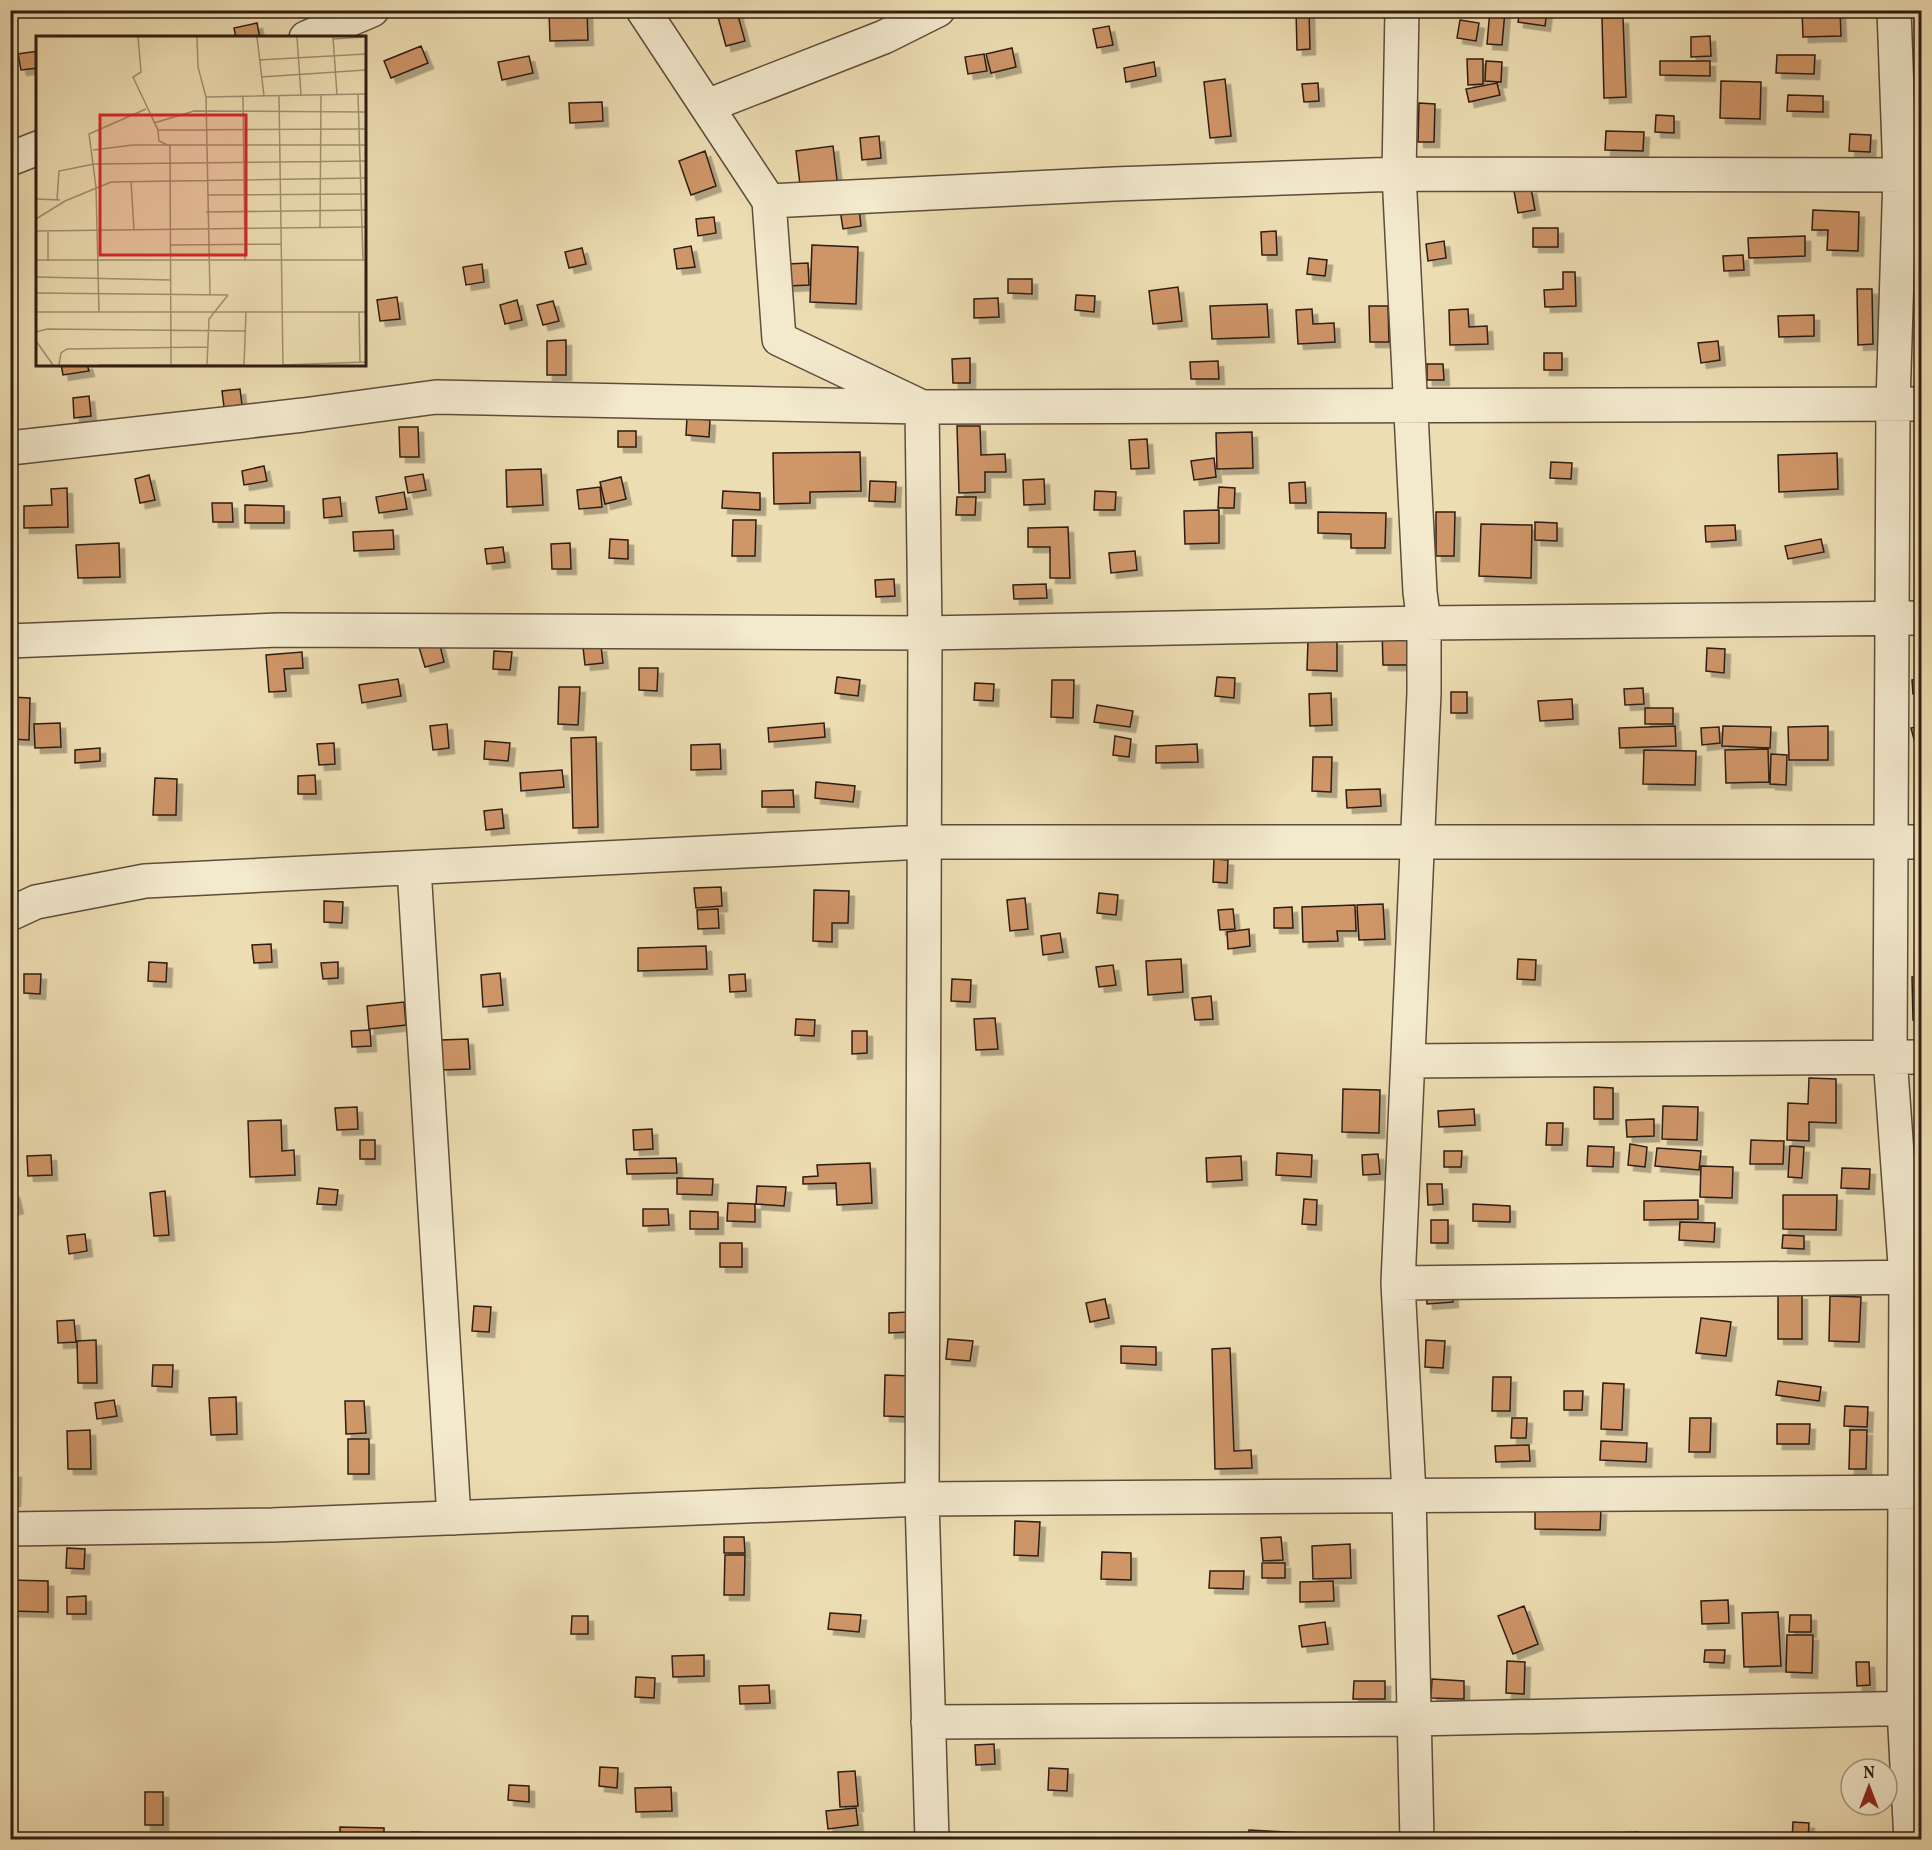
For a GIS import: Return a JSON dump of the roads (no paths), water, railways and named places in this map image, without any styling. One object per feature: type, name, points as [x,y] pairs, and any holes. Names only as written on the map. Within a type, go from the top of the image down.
[{"type":"street","points":[[311,36],[372,10]]},
{"type":"street","points":[[643,10],[646,18],[769,201],[779,339],[922,407]]},
{"type":"street","points":[[707,106],[884,37],[938,10]]},
{"type":"street","points":[[1402,10],[1399,174],[1420,592],[1424,623],[1424,693],[1398,1283],[1409,1495],[1417,1839]]},
{"type":"street","points":[[1894,10],[1911,175],[1907,404],[1906,842],[1906,1057],[1914,1277],[1911,1839]]},
{"type":"street","points":[[10,159],[36,149]]},
{"type":"street","points":[[769,201],[1114,184],[1399,174],[1911,175]]},
{"type":"street","points":[[10,448],[303,415],[436,397],[922,407],[1907,404]]},
{"type":"street","points":[[922,407],[925,633],[922,1499],[932,1839]]},
{"type":"street","points":[[10,641],[278,630],[925,633],[1424,623],[1907,618]]},
{"type":"street","points":[[10,914],[36,903],[145,881],[924,842],[1906,842]]},
{"type":"street","points":[[414,868],[454,1518]]},
{"type":"street","points":[[1408,1060],[1906,1057]]},
{"type":"street","points":[[1398,1283],[1914,1277]]},
{"type":"street","points":[[10,1529],[272,1525],[922,1499],[1913,1492]]},
{"type":"street","points":[[928,1722],[1415,1719],[1913,1709]]}]
